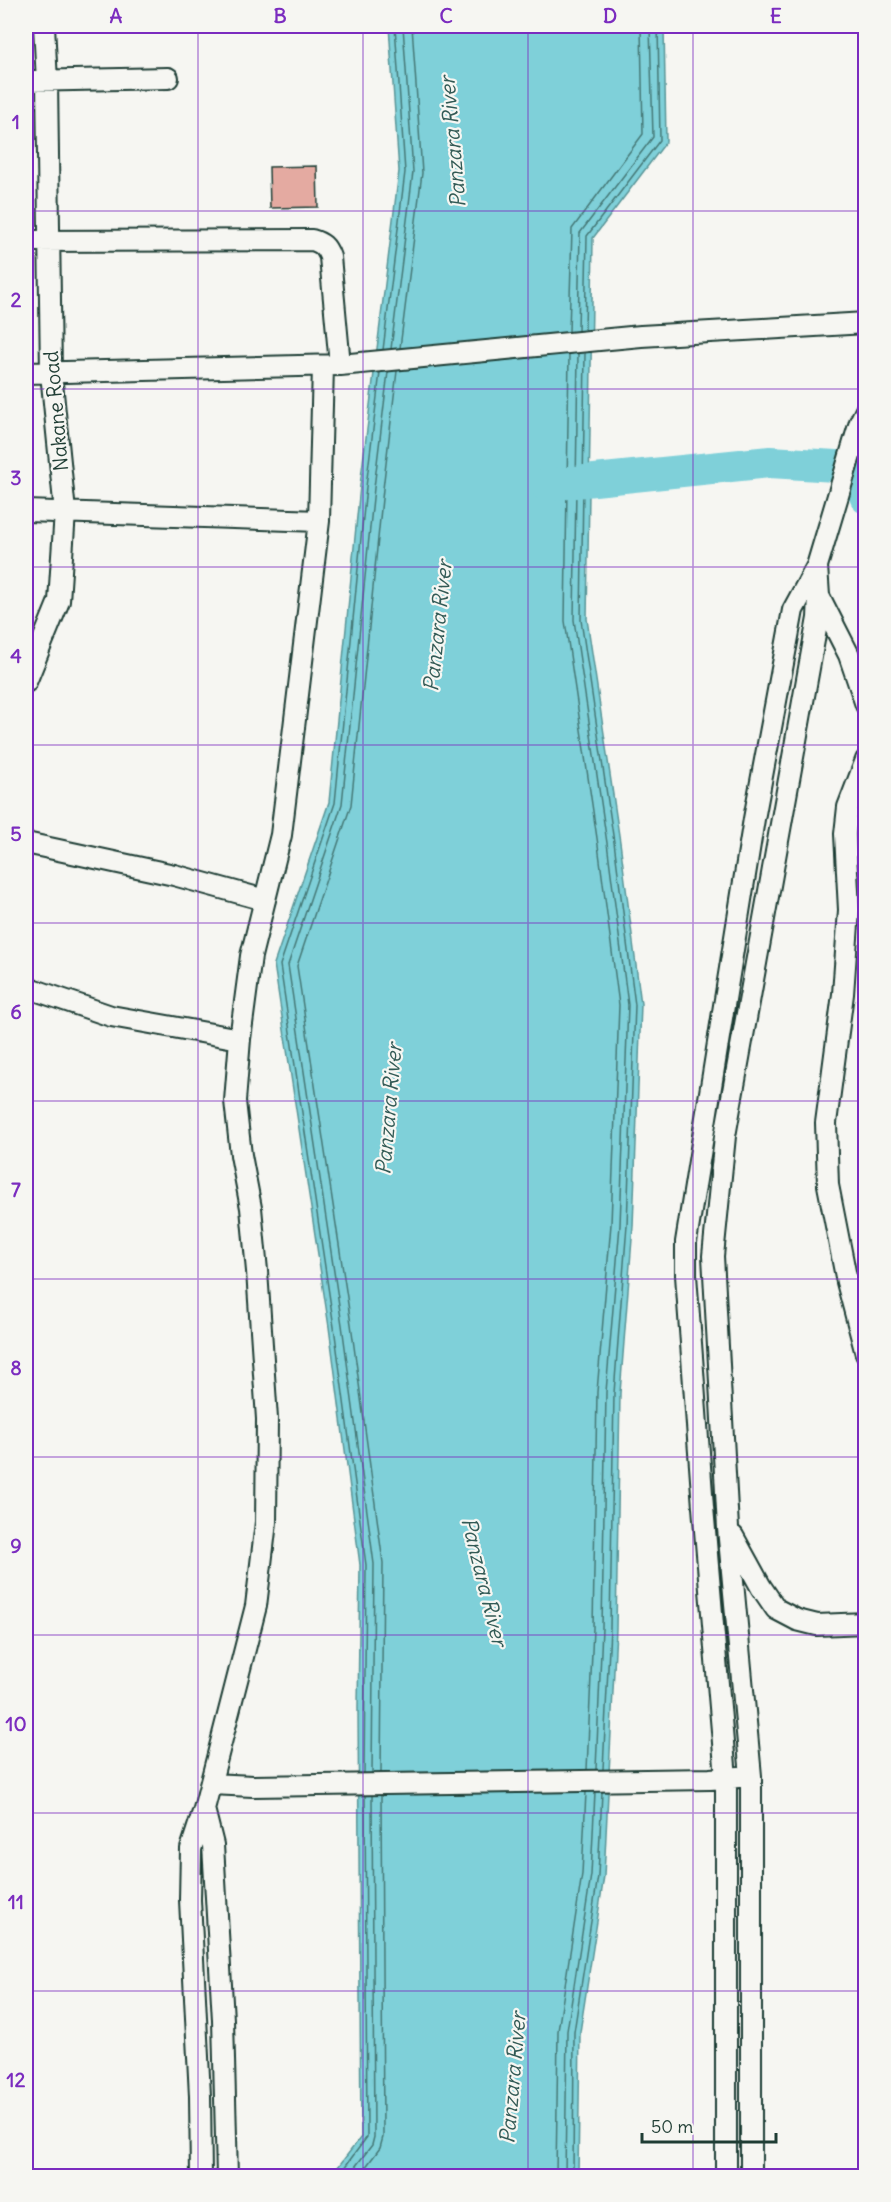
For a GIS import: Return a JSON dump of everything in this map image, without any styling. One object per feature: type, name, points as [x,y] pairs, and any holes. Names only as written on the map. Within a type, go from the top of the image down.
[{"type":"street","name":"Nakane Road","points":[[26,682],[59,601],[65,512],[51,373],[47,81],[44,26]]},
{"type":"street","points":[[26,81],[168,78]]},
{"type":"street","points":[[26,241],[312,240],[322,242],[330,257],[332,366],[319,522],[281,835],[251,956],[240,1039],[236,1101],[257,1271],[267,1419],[266,1522],[256,1606],[211,1784],[191,1849],[190,1900],[200,2084],[201,2176]]},
{"type":"street","points":[[26,373],[332,366],[641,336],[866,323]]},
{"type":"street","points":[[726,2176],[718,1778],[705,1528],[686,1275],[686,1242],[754,819],[793,610],[817,566],[862,416]]},
{"type":"street","points":[[26,511],[319,522]]},
{"type":"street","points":[[751,2176],[751,1776],[728,1528],[712,1256],[725,1136],[818,618],[817,566]]},
{"type":"street","points":[[819,596],[849,655],[866,705]]},
{"type":"street","points":[[863,770],[848,807],[845,834],[849,910],[843,994],[826,1123],[828,1185],[847,1282],[866,1354]]},
{"type":"street","points":[[26,843],[174,875],[265,900]]},
{"type":"street","points":[[26,987],[111,1016],[240,1039]]},
{"type":"street","points":[[705,1528],[728,1528]]},
{"type":"street","points":[[728,1528],[776,1609],[797,1620],[817,1624],[866,1623]]},
{"type":"street","points":[[211,1784],[253,1786],[751,1776]]},
{"type":"street","points":[[204,1809],[213,1845],[223,2020],[227,2176]]},
{"type":"water","name":"Panzara River","points":[[389,26],[664,26],[666,142],[593,238],[587,619],[641,1004],[633,1226],[620,1393],[616,1629],[604,1876],[580,2032],[578,2176],[331,2176],[361,2137],[358,1707],[360,1565],[329,1327],[274,964],[329,802],[360,486],[399,171]]},
{"type":"building","points":[[317,166],[318,207],[270,208],[269,167]]},
{"type":"waterway","points":[[546,485],[770,462],[852,467],[866,498]]}]
